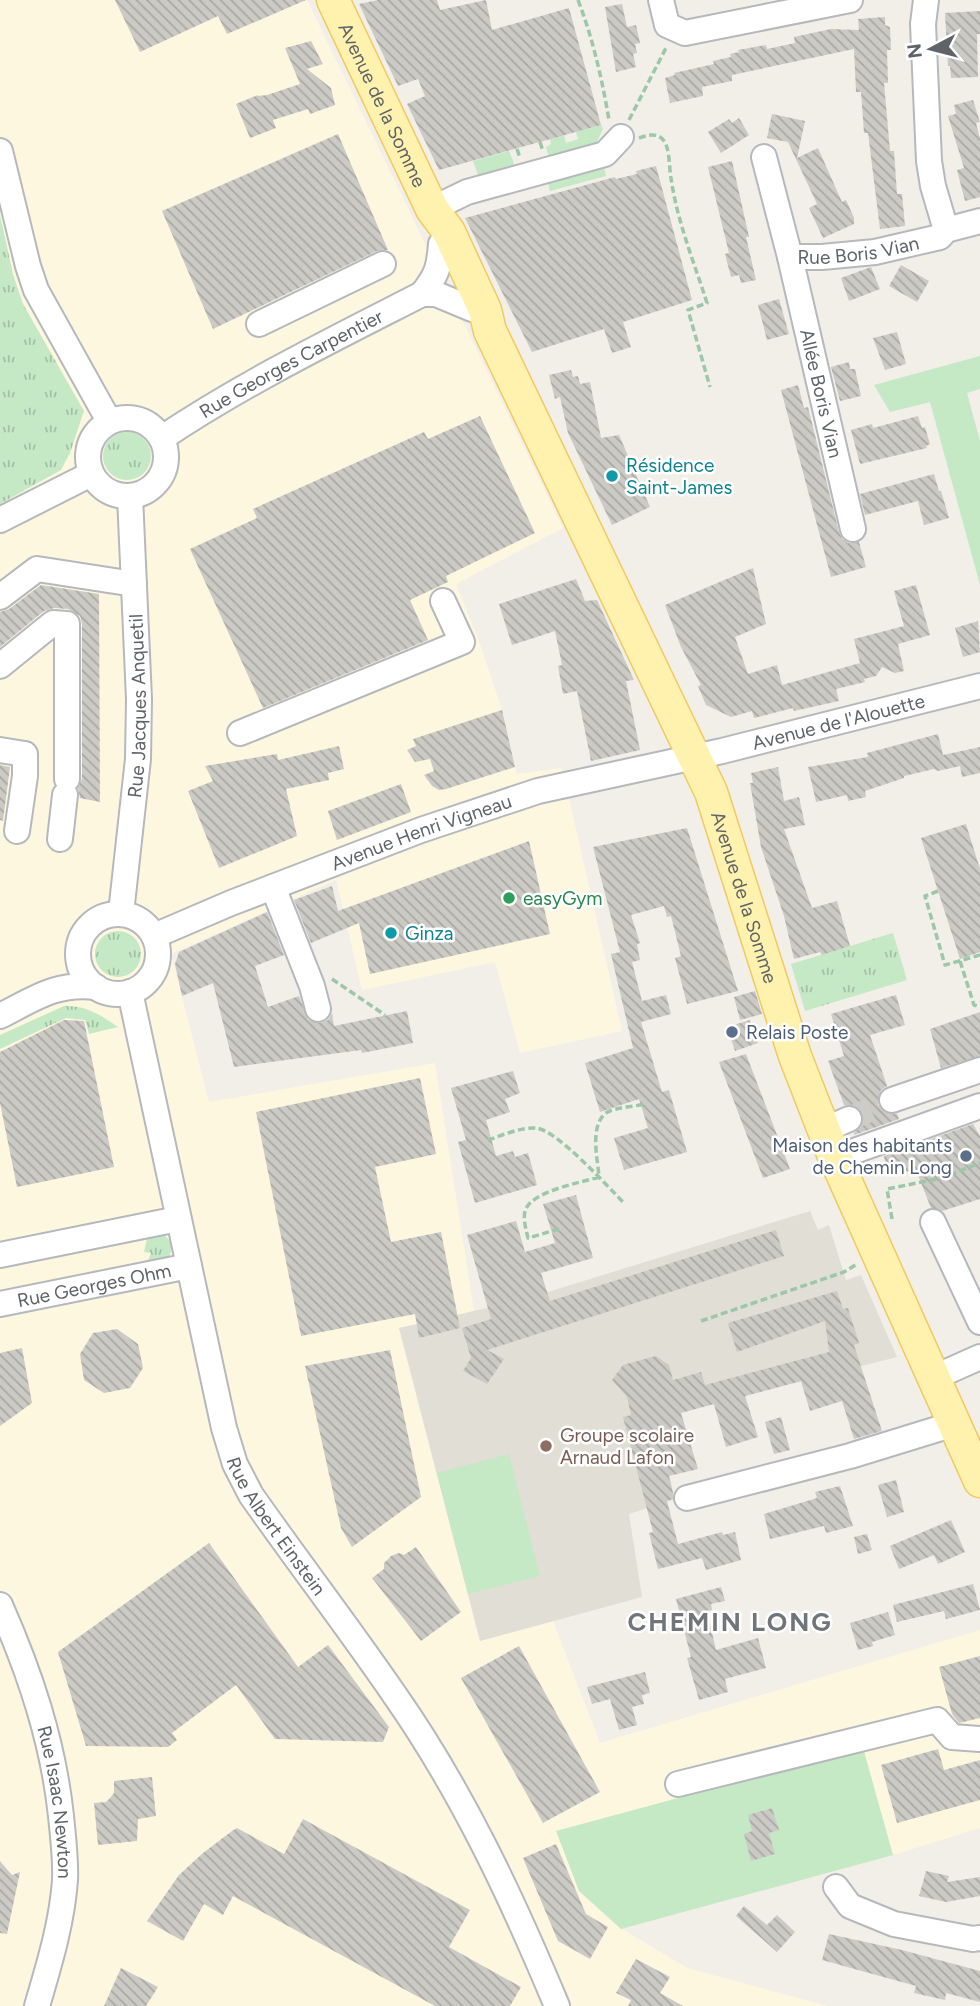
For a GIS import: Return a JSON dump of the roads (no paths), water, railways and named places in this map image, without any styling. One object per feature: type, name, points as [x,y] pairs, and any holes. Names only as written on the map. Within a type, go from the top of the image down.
[{"type":"main road","name":"Avenue de la Somme","points":[[333,0],[432,209],[441,244],[696,757],[711,792],[787,1034],[885,1237],[933,1378],[980,1481]]},
{"type":"main road","name":"Avenue de la Somme","points":[[432,209],[449,232],[485,310],[479,316]]},
{"type":"street","points":[[661,0],[667,25],[685,33],[850,0]]},
{"type":"street","points":[[926,0],[923,24],[929,161],[946,230]]},
{"type":"street","points":[[432,209],[467,192],[605,154],[621,137]]},
{"type":"street","points":[[0,150],[36,290],[109,421]]},
{"type":"street","name":"Rue Boris Vian","points":[[764,157],[790,257],[875,253],[940,237],[946,230],[980,220]]},
{"type":"street","points":[[422,294],[435,278],[439,268],[441,244]]},
{"type":"street","name":"Allée Boris Vian","points":[[790,257],[853,530]]},
{"type":"street","points":[[259,324],[383,264]]},
{"type":"street","points":[[422,294],[436,294],[479,316]]},
{"type":"street","name":"Rue Georges Carpentier","points":[[162,438],[290,362],[422,294]]},
{"type":"street","points":[[123,417],[135,418],[148,423],[162,438],[166,452],[162,475],[143,493],[130,496],[112,494],[99,486],[91,474],[87,450],[97,429],[109,421],[123,417]]},
{"type":"street","points":[[0,520],[91,474]]},
{"type":"street","name":"Rue Jacques Anquetil","points":[[121,914],[138,759],[139,699],[130,496]]},
{"type":"street","points":[[0,597],[37,569],[134,584]]},
{"type":"street","points":[[240,733],[462,642],[443,601]]},
{"type":"street","points":[[0,666],[53,622],[67,624],[66,787],[60,839]]},
{"type":"street","name":"Avenue de l'Alouette","points":[[696,757],[980,686]]},
{"type":"street","points":[[0,750],[25,754],[18,831]]},
{"type":"street","name":"Avenue Henri Vigneau","points":[[155,936],[421,830],[503,802],[538,791],[696,757]]},
{"type":"street","points":[[273,887],[318,1009]]},
{"type":"street","points":[[0,1016],[60,987],[77,985],[96,987],[107,992],[130,992],[142,986],[152,976],[158,963],[158,950],[155,936],[141,920],[121,914],[109,915],[89,927],[82,937],[79,948],[82,970],[96,987]]},
{"type":"street","points":[[0,1000],[58,972],[79,948]]},
{"type":"street","name":"Rue Albert Einstein","points":[[130,992],[228,1446],[246,1486],[395,1695],[435,1758],[491,1857],[557,2006]]},
{"type":"street","points":[[892,1100],[980,1070]]},
{"type":"street","points":[[836,1136],[980,1107]]},
{"type":"street","points":[[0,1255],[178,1219]]},
{"type":"street","points":[[933,1222],[980,1322]]},
{"type":"street","name":"Rue Georges Ohm","points":[[0,1304],[189,1266]]},
{"type":"street","points":[[933,1378],[980,1357]]},
{"type":"street","points":[[687,1498],[850,1456],[954,1424]]},
{"type":"street","name":"Rue Isaac Newton","points":[[0,1605],[23,1660],[41,1715],[57,1778],[64,1837],[65,1880],[59,1921],[37,2006]]},
{"type":"street","points":[[678,1784],[937,1720],[952,1737],[980,1739]]},
{"type":"street","points":[[836,1886],[850,1906],[894,1924],[973,1939],[980,1938]]},
{"type":"tunnel","points":[[849,1119],[892,1100]]},
{"type":"place","name":"Résidence Saint-James","points":[[612,476]]},
{"type":"place","name":"easyGym","points":[[509,898]]},
{"type":"place","name":"Ginza","points":[[391,933]]},
{"type":"place","name":"Relais Poste","points":[[732,1032]]},
{"type":"place","name":"Maison des habitants de Chemin Long","points":[[966,1156]]},
{"type":"place","name":"Groupe scolaire Arnaud Lafon","points":[[546,1446]]},
{"type":"district","name":"CHEMIN LONG","points":[[730,1622]]}]
